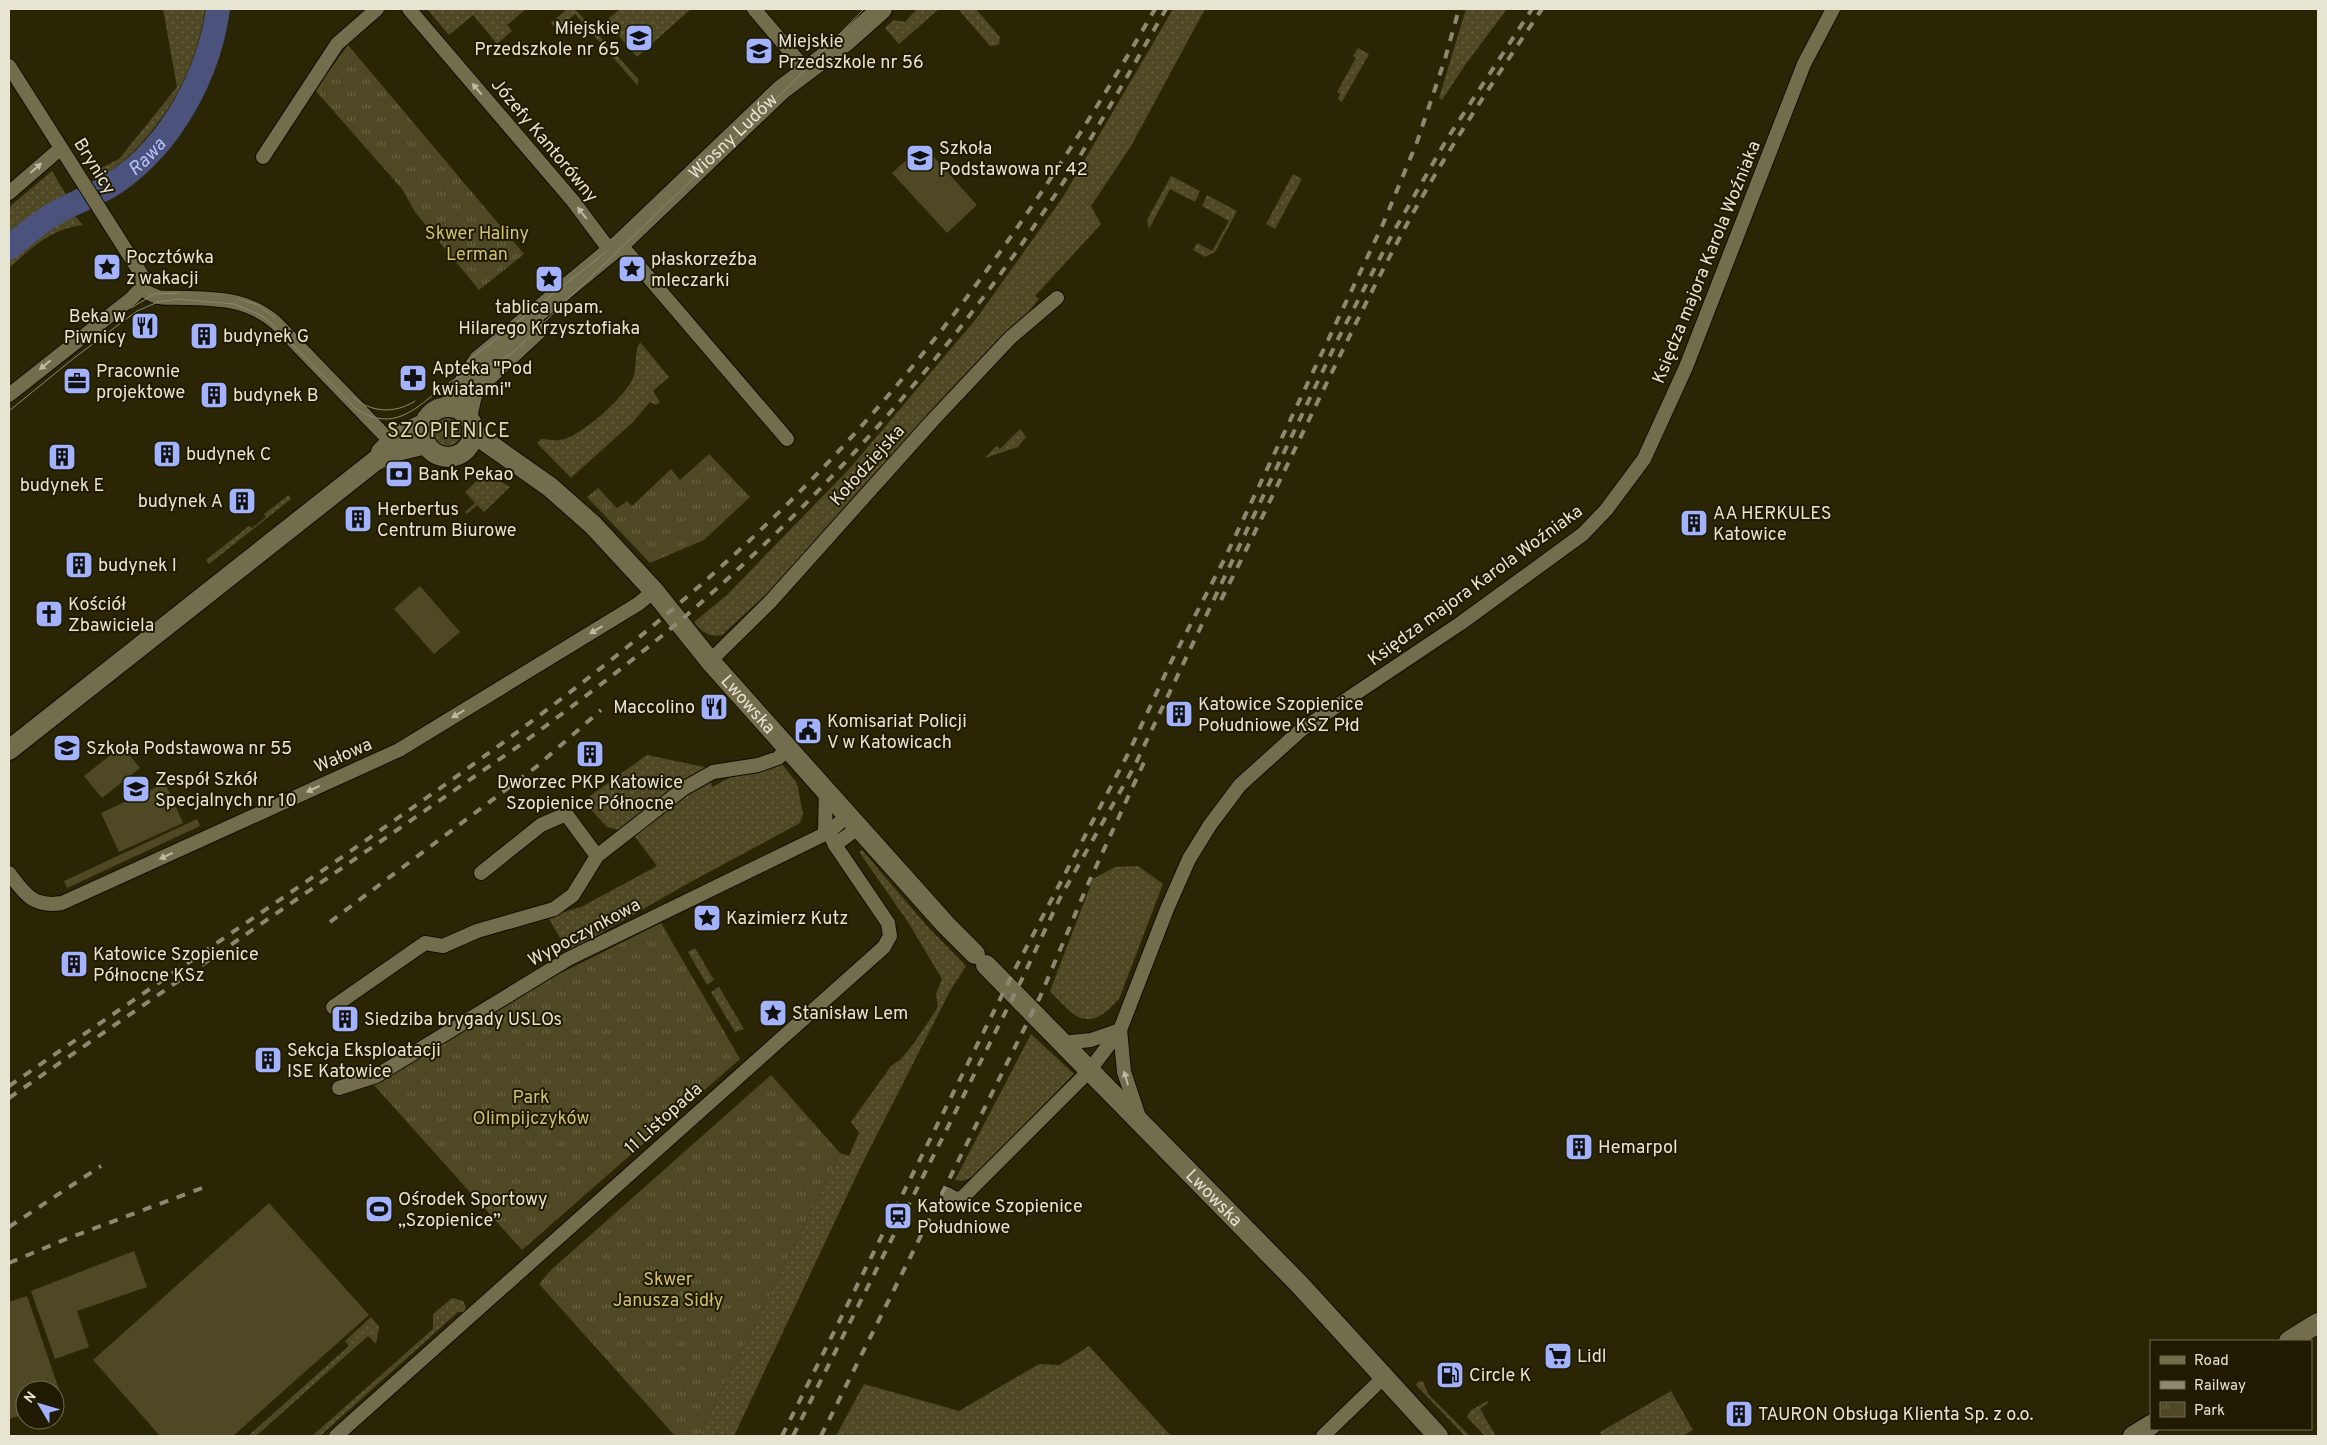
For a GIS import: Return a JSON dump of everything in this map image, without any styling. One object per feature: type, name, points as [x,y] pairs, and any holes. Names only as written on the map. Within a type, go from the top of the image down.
[{"type":"street","points":[[263,157],[337,44],[377,9]]},
{"type":"street","name":"Józefy Kantorówny","points":[[409,9],[566,194],[787,438]]},
{"type":"street","points":[[754,9],[806,70]]},
{"type":"street","name":"Wiosny Ludów","points":[[470,424],[472,395],[480,383],[538,330],[616,248],[781,90],[846,41],[882,9]]},
{"type":"street","name":"Księdza majora Karola Woźniaka","points":[[947,1194],[956,1199],[962,1198],[1089,1071],[1120,1030],[1167,909],[1189,859],[1210,825],[1240,785],[1301,730],[1461,623],[1583,534],[1606,510],[1644,459],[1686,367],[1804,64],[1833,9]]},
{"type":"street","name":"Brynicy","points":[[9,66],[143,277],[141,288]]},
{"type":"street","points":[[9,193],[62,148]]},
{"type":"street","name":"Wiosny Ludów","points":[[448,407],[479,360],[616,248]]},
{"type":"street","points":[[9,396],[132,298],[141,288],[157,298],[197,298],[235,302],[258,309],[276,323],[390,441]]},
{"type":"street","name":"Kołodziejska","points":[[710,661],[770,602],[932,420],[1011,337],[1057,298]]},
{"type":"street","points":[[375,461],[390,441],[424,424],[436,410],[448,407],[459,410],[470,424],[468,445],[463,451],[452,456],[441,456],[426,444],[423,434],[424,424]]},
{"type":"street","name":"Lwowska","points":[[470,424],[515,464],[578,510],[654,591],[710,661],[946,925],[1303,1288],[1383,1378],[1438,1436]]},
{"type":"street","points":[[9,750],[375,461],[407,447],[426,444]]},
{"type":"street","name":"Lwowska","points":[[463,451],[503,463],[515,464]]},
{"type":"street","name":"Wałowa","points":[[9,872],[23,891],[34,901],[62,903],[381,758],[430,731],[638,604],[654,591]]},
{"type":"street","points":[[333,1007],[425,943],[443,946],[477,931],[554,909],[573,895],[597,856],[652,811],[712,772],[758,765],[778,758],[788,748]]},
{"type":"street","points":[[826,791],[829,833]]},
{"type":"street","points":[[481,873],[541,826],[566,814],[597,856]]},
{"type":"street","name":"Wypoczynkowa","points":[[829,833],[849,817]]},
{"type":"street","name":"Wypoczynkowa","points":[[339,1088],[376,1076],[568,959],[829,833],[849,817]]},
{"type":"street","name":"11 Listopada","points":[[336,1436],[884,947],[890,936],[888,923],[829,833]]},
{"type":"street","points":[[1061,1043],[1091,1040],[1120,1030]]},
{"type":"street","name":"Księdza majora Karola Woźniaka","points":[[1120,1030],[1124,1072],[1142,1124]]},
{"type":"street","points":[[2290,1340],[2318,1323]]},
{"type":"street","points":[[1323,1436],[1383,1378]]},
{"type":"street","points":[[2133,1436],[2150,1426]]},
{"type":"green space","points":[[163,9],[205,9],[193,58],[171,104],[157,125],[122,162],[102,178],[97,170],[119,159],[177,87]]},
{"type":"green space","points":[[427,9],[526,9],[507,25],[512,31],[497,44],[473,15],[449,35]]},
{"type":"green space","points":[[567,9],[575,9],[638,79],[638,86],[575,14],[557,30],[551,23]]},
{"type":"green space","name":"Miejskie Przedszkole nr 65","points":[[620,9],[691,9],[637,57],[606,21]]},
{"type":"green space","points":[[917,9],[939,9],[899,44],[885,28],[894,20],[905,22]]},
{"type":"green space","points":[[958,9],[976,9],[1000,37],[999,45],[990,46]]},
{"type":"green space","points":[[1173,9],[1205,9],[1131,146],[1091,206],[1101,224],[1035,296],[1039,299],[1026,315],[773,588],[722,635],[713,636],[703,631],[694,622],[727,595],[851,467],[976,319],[1063,197]]},
{"type":"green space","points":[[1466,9],[1507,9],[1465,65],[1442,100],[1439,98]]},
{"type":"green space","name":"Skwer Haliny Lerman","points":[[348,45],[524,254],[479,290],[415,212],[402,189],[315,90]]},
{"type":"green space","points":[[1358,48],[1369,54],[1342,102],[1338,99],[1340,94],[1337,92],[1356,58],[1353,56]]},
{"type":"green space","points":[[923,145],[977,205],[947,233],[892,173]]},
{"type":"green space","points":[[52,171],[67,196],[41,210],[9,236],[9,207]]},
{"type":"green space","points":[[1293,174],[1302,179],[1275,229],[1266,224]]},
{"type":"green space","points":[[1171,176],[1200,191],[1195,202],[1170,189],[1149,229],[1147,220]]},
{"type":"green space","points":[[1207,195],[1237,211],[1215,252],[1205,257],[1193,250],[1197,243],[1212,251],[1229,221],[1202,206]]},
{"type":"green space","points":[[74,215],[83,225],[71,227],[51,235],[34,246],[9,268],[9,258],[17,251],[32,239]]},
{"type":"green space","points":[[640,342],[669,377],[653,391],[660,402],[656,405],[650,402],[633,422],[571,478],[537,443],[541,439],[558,440],[569,437],[591,424],[603,414],[630,383],[634,375],[637,350]]},
{"type":"green space","points":[[447,418],[457,422],[461,432],[457,442],[447,446],[437,442],[433,432],[437,422]]},
{"type":"green space","points":[[1020,429],[1026,437],[1018,447],[985,458],[996,446],[1000,449]]},
{"type":"green space","points":[[709,454],[750,497],[704,540],[650,563],[587,497],[598,488],[617,508],[627,501],[632,506],[671,469],[680,480]]},
{"type":"green space","points":[[485,473],[510,487],[484,512],[477,505],[467,514],[465,512],[475,503],[465,492]]},
{"type":"green space","points":[[289,495],[291,499],[209,564],[206,560],[249,526],[252,528],[266,517],[264,514]]},
{"type":"green space","points":[[420,586],[460,632],[434,654],[394,609]]},
{"type":"green space","points":[[122,746],[140,768],[102,798],[84,776]]},
{"type":"green space","points":[[774,754],[797,783],[803,814],[800,823],[685,885],[568,952],[548,917],[581,907],[657,866],[633,834],[607,827],[583,801],[647,755],[709,768],[712,787]]},
{"type":"green space","points":[[165,783],[183,823],[119,852],[101,813]]},
{"type":"green space","points":[[197,819],[200,826],[67,888],[64,881]]},
{"type":"green space","points":[[862,850],[927,926],[966,966],[950,991],[862,1164],[734,1436],[699,1436],[840,1153],[849,1156],[859,1133],[851,1122],[891,1066],[901,1059],[914,1043],[938,1007],[936,994],[942,979],[908,922],[859,852]]},
{"type":"green space","points":[[1138,866],[1163,884],[1119,999],[1099,1016],[1083,1019],[1068,1009],[1050,991],[1093,879],[1115,867]]},
{"type":"green space","name":"Park Olimpijczyków","points":[[661,923],[740,1059],[522,1250],[372,1083],[557,975]]},
{"type":"green space","points":[[695,948],[714,980],[707,985],[688,952]]},
{"type":"green space","points":[[719,987],[744,1029],[735,1032],[711,992]]},
{"type":"green space","points":[[1031,1034],[1074,1074],[973,1177],[962,1181],[955,1180]]},
{"type":"green space","name":"Skwer Janusza Sidły","points":[[771,1075],[840,1153],[699,1436],[675,1436],[539,1284],[551,1270]]},
{"type":"green space","points":[[269,1203],[369,1315],[233,1436],[160,1436],[93,1360]]},
{"type":"green space","points":[[134,1251],[147,1287],[77,1311],[89,1347],[55,1359],[31,1291]]},
{"type":"green space","points":[[27,1296],[56,1380],[15,1380],[15,1417],[9,1419],[9,1302]]},
{"type":"green space","points":[[452,1298],[463,1301],[466,1307],[465,1312],[458,1312],[320,1436],[312,1436],[433,1329],[433,1314]]},
{"type":"green space","points":[[371,1317],[379,1327],[376,1344],[368,1336],[256,1436],[248,1436],[349,1346],[345,1341]]},
{"type":"green space","points":[[1089,1346],[1171,1436],[836,1436],[864,1384],[959,1411],[1039,1364],[1059,1365]]},
{"type":"green space","points":[[1419,1381],[1423,1382],[1429,1395],[1470,1436],[1465,1436],[1416,1385]]},
{"type":"green space","points":[[1671,1391],[1693,1430],[1683,1436],[1602,1436],[1600,1432]]},
{"type":"green space","points":[[1487,1401],[1488,1403],[1480,1409],[1496,1436],[1485,1436],[1467,1417],[1470,1411]]},
{"type":"waterway","name":"Rawa","points":[[9,248],[48,218],[116,182],[154,148],[171,128],[197,82],[213,34],[218,9]]},
{"type":"tram line","points":[[9,411],[74,358],[137,311],[158,302],[178,299],[234,304],[260,315],[271,323],[356,409],[372,417],[385,419],[398,417],[410,412],[455,379],[512,353],[783,92],[864,9]]},
{"type":"tram line","points":[[445,379],[606,252]]},
{"type":"tram line","points":[[131,308],[154,294],[180,293]]},
{"type":"tram line","points":[[239,299],[258,305],[274,317]]},
{"type":"tram line","points":[[353,397],[367,406],[383,410],[399,408],[415,401]]},
{"type":"railway","points":[[9,1086],[447,783],[614,658],[721,567],[828,462],[882,403],[933,341],[982,278],[1028,212],[1072,146],[1155,9]]},
{"type":"railway","points":[[9,1098],[520,745],[647,648],[738,569],[834,475],[923,374],[965,322],[1060,188],[1166,9]]},
{"type":"railway","points":[[782,1436],[1014,971],[1129,752],[1170,664],[1224,560],[1383,224],[1417,142],[1445,59],[1459,9]]},
{"type":"railway","points":[[793,1436],[1022,979],[1060,898],[1134,767],[1339,337],[1394,231],[1447,139],[1532,9]]},
{"type":"railway","points":[[1221,600],[1400,237],[1450,150],[1542,9]]},
{"type":"railway","points":[[330,922],[536,767],[601,710]]},
{"type":"railway","points":[[821,1436],[1040,997],[1088,884],[1146,758]]},
{"type":"railway","points":[[9,1227],[101,1166]]},
{"type":"railway","points":[[9,1263],[66,1239],[202,1188]]},
{"type":"place","name":"Miejskie Przedszkole nr 65","points":[[639,38]]},
{"type":"place","name":"Miejskie Przedszkole nr 56","points":[[759,51]]},
{"type":"place","name":"Szkoła Podstawowa nr 42","points":[[920,158]]},
{"type":"place","name":"Pocztówka z wakacji","points":[[107,267]]},
{"type":"place","name":"płaskorzeźba mleczarki","points":[[632,269]]},
{"type":"place","name":"tablica upam. Hilarego Krzysztofiaka","points":[[549,279]]},
{"type":"place","name":"Beka w Piwnicy","points":[[145,326]]},
{"type":"place","name":"budynek G","points":[[204,336]]},
{"type":"place","name":"Apteka \"Pod kwiatami\"","points":[[413,378]]},
{"type":"place","name":"Pracownie projektowe","points":[[77,381]]},
{"type":"place","name":"budynek B","points":[[214,395]]},
{"type":"place","name":"budynek C","points":[[167,454]]},
{"type":"place","name":"budynek E","points":[[62,457]]},
{"type":"place","name":"Bank Pekao","points":[[399,474]]},
{"type":"place","name":"budynek A","points":[[242,501]]},
{"type":"place","name":"Herbertus Centrum Biurowe","points":[[358,519]]},
{"type":"place","name":"AA HERKULES Katowice","points":[[1694,523]]},
{"type":"place","name":"budynek I","points":[[79,565]]},
{"type":"place","name":"Kościół Zbawiciela","points":[[49,614]]},
{"type":"place","name":"Maccolino","points":[[714,707]]},
{"type":"place","name":"Katowice Szopienice Południowe KSZ Płd","points":[[1179,714]]},
{"type":"place","name":"Komisariat Policji V w Katowicach","points":[[808,731]]},
{"type":"place","name":"Szkoła Podstawowa nr 55","points":[[67,748]]},
{"type":"place","name":"Dworzec PKP Katowice Szopienice Północne","points":[[590,754]]},
{"type":"place","name":"Zespół Szkół Specjalnych nr 10","points":[[136,789]]},
{"type":"place","name":"Kazimierz Kutz","points":[[707,918]]},
{"type":"place","name":"Katowice Szopienice Północne KSz","points":[[74,964]]},
{"type":"place","name":"Stanisław Lem","points":[[773,1013]]},
{"type":"place","name":"Siedziba brygady USLOs","points":[[345,1019]]},
{"type":"place","name":"Sekcja Eksploatacji ISE Katowice","points":[[268,1060]]},
{"type":"place","name":"Hemarpol","points":[[1579,1147]]},
{"type":"place","name":"Ośrodek Sportowy „Szopienice”","points":[[379,1209]]},
{"type":"place","name":"Katowice Szopienice Południowe","points":[[898,1216]]},
{"type":"place","name":"Lidl","points":[[1558,1356]]},
{"type":"place","name":"Circle K","points":[[1450,1375]]},
{"type":"place","name":"TAURON Obsługa Klienta Sp. z o.o.","points":[[1739,1414]]},
{"type":"district","name":"SZOPIENICE","points":[[449,430]]}]
